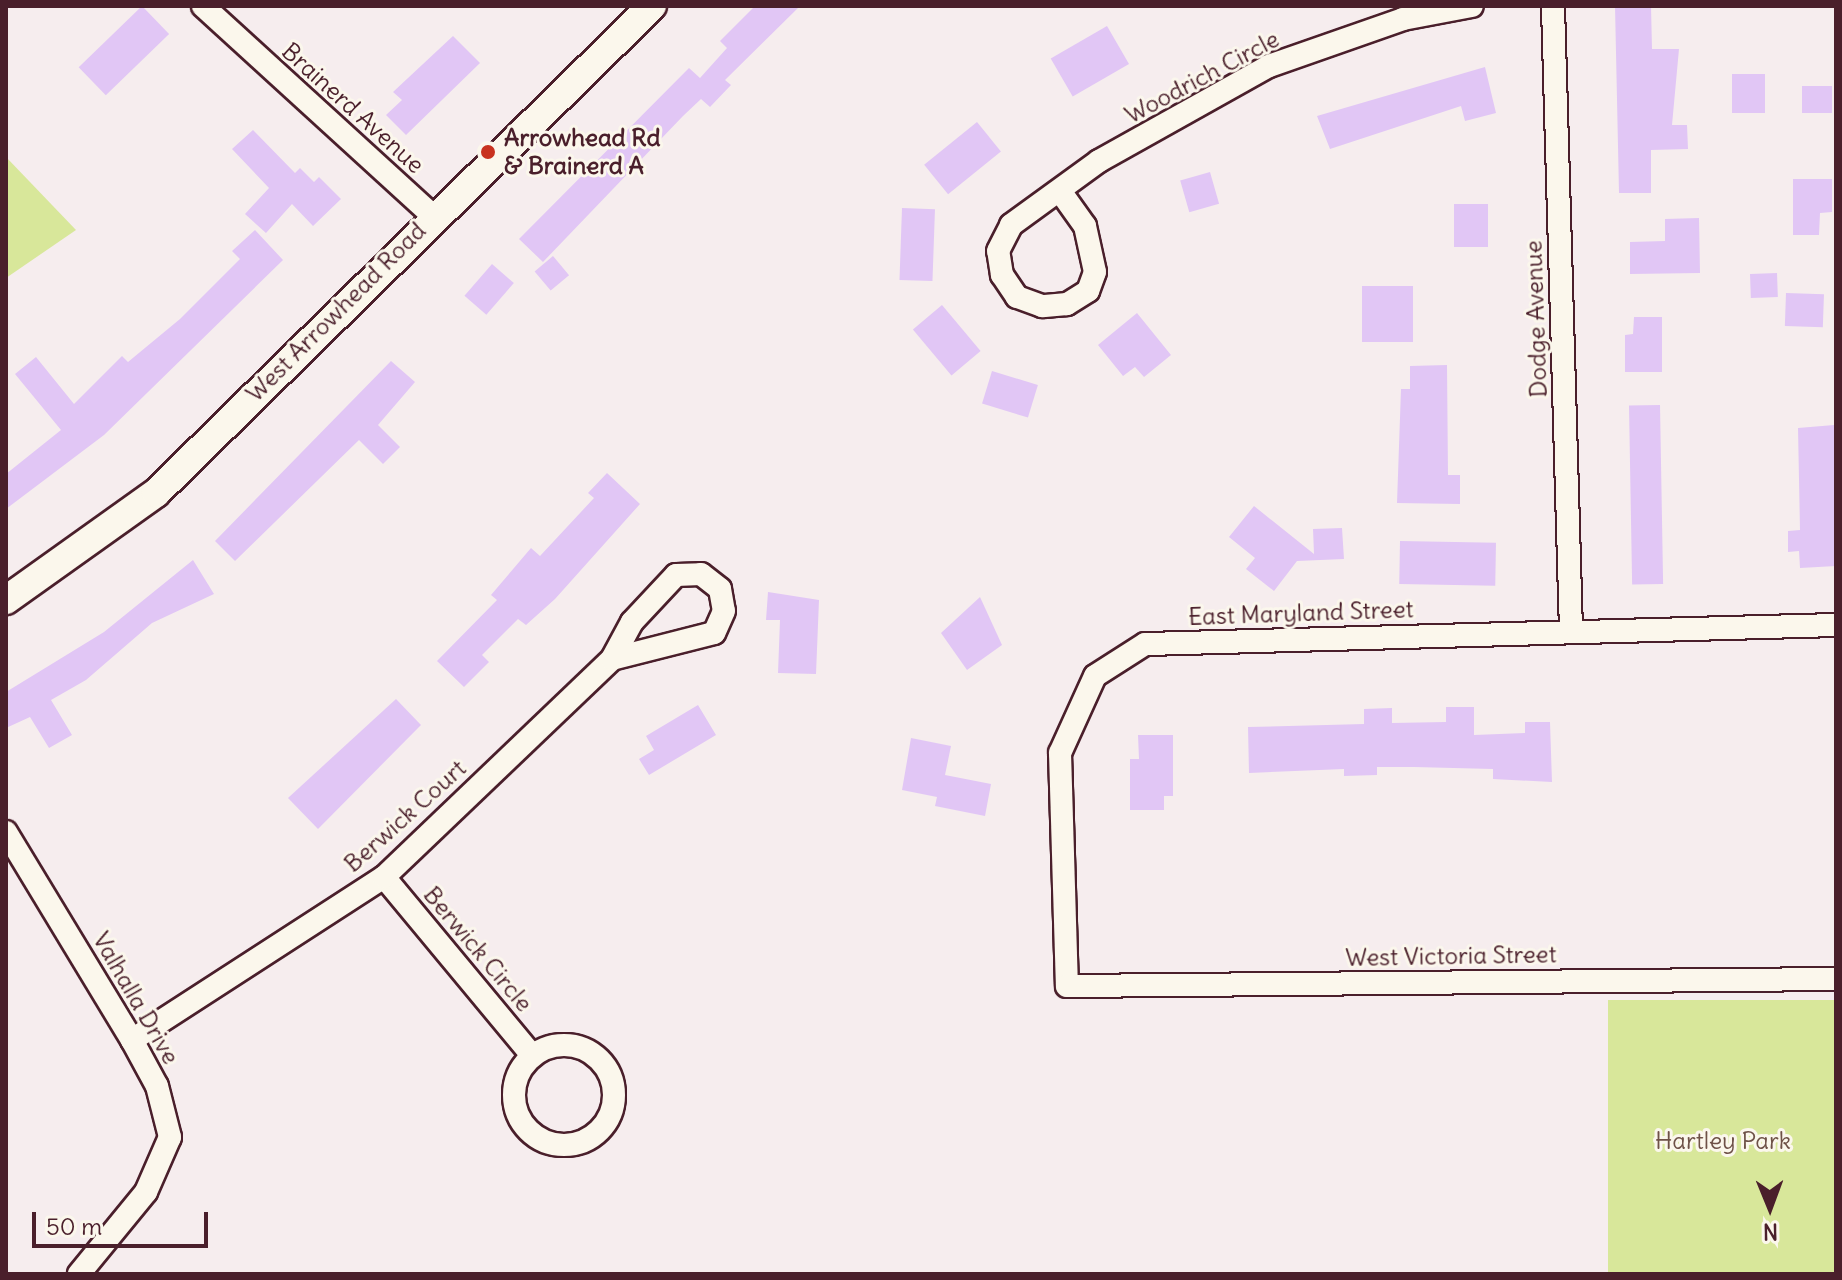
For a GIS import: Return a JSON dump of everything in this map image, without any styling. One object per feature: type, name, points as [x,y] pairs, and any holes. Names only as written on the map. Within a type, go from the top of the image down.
[{"type":"street","name":"Brainerd Avenue","points":[[203,6],[432,215]]},
{"type":"street","name":"West Arrowhead Road","points":[[6,600],[156,493],[432,215],[652,6]]},
{"type":"street","name":"Woodrich Circle","points":[[1060,191],[1085,226],[1095,272],[1088,291],[1067,304],[1042,306],[1017,297],[1002,275],[998,251],[1011,225],[1099,161],[1269,66],[1403,19],[1472,6]]},
{"type":"street","name":"Dodge Avenue","points":[[1553,6],[1571,630]]},
{"type":"street","name":"Berwick Court","points":[[132,1040],[384,877],[612,659],[632,622],[676,575],[701,574],[720,589],[724,611],[714,633],[612,659]]},
{"type":"street","name":"East Maryland Street","points":[[1067,986],[1060,753],[1095,676],[1145,644],[1836,625]]},
{"type":"street","name":"Valhalla Drive","points":[[6,832],[157,1086],[170,1137],[146,1192],[79,1274]]},
{"type":"street","name":"Berwick Circle","points":[[384,877],[532,1055]]},
{"type":"street","name":"West Victoria Street","points":[[1067,986],[1836,979]]},
{"type":"street","points":[[565,1044],[597,1056],[614,1086],[611,1112],[597,1133],[566,1145],[524,1126],[515,1081],[532,1055],[565,1044]]},
{"type":"green space","points":[[6,157],[76,230],[6,278]]},
{"type":"green space","name":"Hartley Park","points":[[1608,1000],[1836,1000],[1836,1274],[1608,1274]]},
{"type":"building","points":[[142,6],[169,34],[106,95],[79,67]]},
{"type":"building","points":[[755,6],[800,6],[725,80],[731,85],[710,107],[701,99],[543,262],[519,239],[689,68],[700,78],[727,48],[720,41]]},
{"type":"building","points":[[1615,6],[1651,6],[1652,49],[1679,49],[1672,125],[1687,125],[1688,149],[1651,150],[1651,193],[1619,193]]},
{"type":"building","points":[[1107,26],[1129,64],[1073,97],[1051,58]]},
{"type":"building","points":[[453,36],[480,63],[406,135],[386,115],[402,100],[393,92]]},
{"type":"building","points":[[1485,67],[1496,113],[1465,121],[1461,106],[1330,149],[1317,116]]},
{"type":"building","points":[[1732,74],[1765,74],[1765,113],[1732,113]]},
{"type":"building","points":[[1802,86],[1832,86],[1832,113],[1802,113]]},
{"type":"building","points":[[977,122],[1001,152],[948,194],[924,165]]},
{"type":"building","points":[[253,130],[295,173],[300,168],[314,182],[319,177],[341,199],[313,226],[292,204],[266,233],[245,214],[269,188],[232,149]]},
{"type":"building","points":[[1210,172],[1219,204],[1189,212],[1180,181]]},
{"type":"building","points":[[1793,179],[1832,179],[1832,212],[1820,213],[1819,235],[1793,235]]},
{"type":"building","points":[[1454,204],[1488,204],[1488,247],[1454,247]]},
{"type":"building","points":[[902,208],[935,209],[932,281],[899,280]]},
{"type":"building","points":[[1699,218],[1700,273],[1630,274],[1630,242],[1665,241],[1665,219]]},
{"type":"building","points":[[255,230],[283,260],[104,435],[6,509],[6,474],[61,430],[15,374],[36,357],[74,404],[122,356],[128,362],[180,319],[240,259],[232,251]]},
{"type":"building","points":[[553,256],[569,275],[551,291],[535,271]]},
{"type":"building","points":[[492,264],[514,283],[486,315],[464,296]]},
{"type":"building","points":[[1777,273],[1778,297],[1751,298],[1750,274]]},
{"type":"building","points":[[1362,286],[1413,286],[1413,342],[1362,342]]},
{"type":"building","points":[[1786,293],[1824,294],[1823,327],[1785,326]]},
{"type":"building","points":[[942,305],[981,351],[951,375],[913,329]]},
{"type":"building","points":[[1137,313],[1171,355],[1144,377],[1135,367],[1123,376],[1098,345]]},
{"type":"building","points":[[1634,317],[1662,317],[1662,372],[1625,372],[1625,335],[1633,334]]},
{"type":"building","points":[[391,361],[415,382],[378,425],[400,447],[383,464],[359,440],[235,561],[215,541]]},
{"type":"building","points":[[1447,365],[1448,475],[1460,475],[1460,504],[1397,503],[1401,389],[1410,389],[1410,366]]},
{"type":"building","points":[[992,371],[1038,385],[1028,418],[982,404]]},
{"type":"building","points":[[1660,405],[1663,584],[1632,585],[1629,406]]},
{"type":"building","points":[[1834,425],[1836,566],[1800,568],[1799,551],[1788,552],[1788,531],[1800,530],[1798,428]]},
{"type":"building","points":[[607,473],[640,504],[555,599],[526,625],[518,619],[482,655],[489,662],[464,687],[437,661],[497,600],[491,595],[531,548],[540,556],[594,498],[588,493]]},
{"type":"building","points":[[1254,506],[1314,554],[1313,529],[1342,528],[1344,559],[1297,561],[1274,591],[1246,569],[1255,558],[1229,537]]},
{"type":"building","points":[[1400,541],[1496,543],[1495,586],[1399,584]]},
{"type":"building","points":[[193,560],[214,594],[152,623],[86,680],[51,700],[72,735],[49,748],[30,717],[6,728],[6,692],[104,632]]},
{"type":"building","points":[[768,592],[819,600],[816,674],[778,673],[780,620],[766,620]]},
{"type":"building","points":[[980,597],[1002,645],[967,670],[941,633]]},
{"type":"building","points":[[396,699],[421,725],[318,829],[288,798]]},
{"type":"building","points":[[698,705],[716,735],[649,775],[639,759],[654,750],[646,736]]},
{"type":"building","points":[[1446,707],[1474,707],[1474,735],[1525,733],[1525,722],[1550,722],[1552,782],[1493,779],[1493,769],[1377,767],[1377,775],[1344,776],[1344,769],[1249,773],[1248,727],[1364,724],[1364,709],[1392,708],[1392,723],[1446,722]]},
{"type":"building","points":[[1138,735],[1173,735],[1173,796],[1164,796],[1164,810],[1130,810],[1130,759],[1139,759]]},
{"type":"building","points":[[911,738],[951,746],[945,775],[991,784],[985,816],[935,806],[937,797],[902,790]]},
{"type":"place","name":"Arrowhead Rd & Brainerd A","points":[[488,152]]}]
